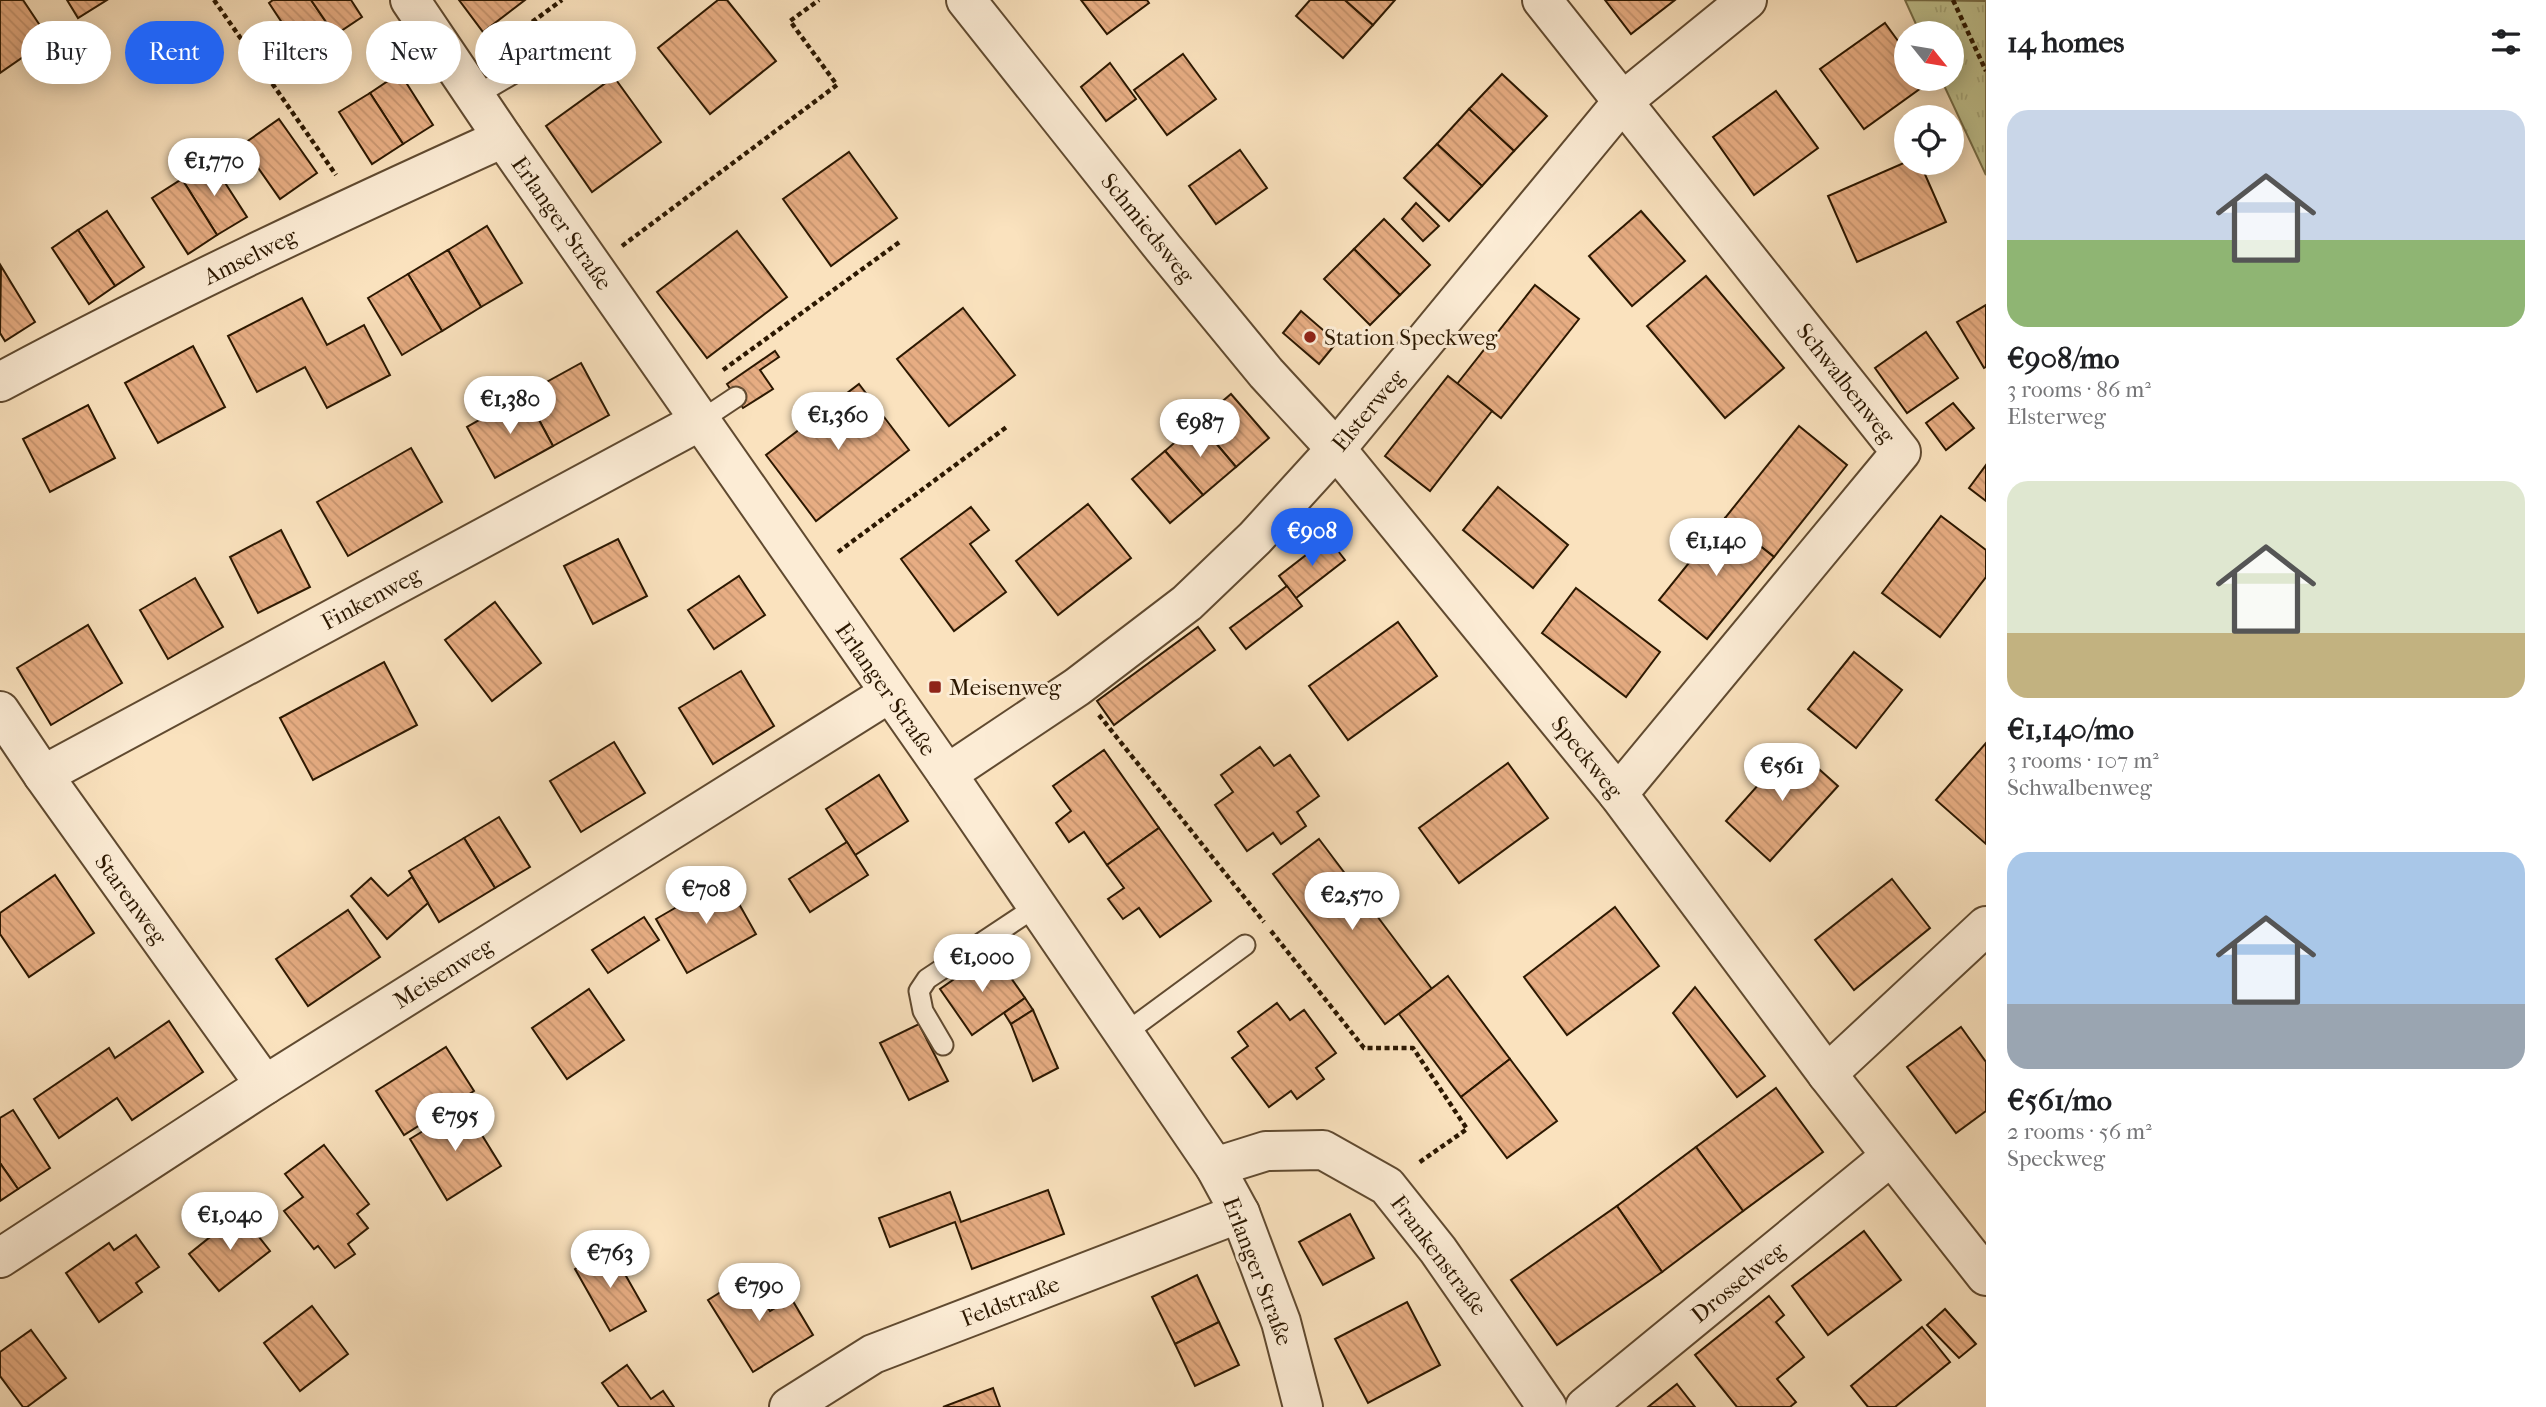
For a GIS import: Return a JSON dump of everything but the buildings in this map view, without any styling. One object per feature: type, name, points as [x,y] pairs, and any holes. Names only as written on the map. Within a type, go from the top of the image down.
[{"type":"street","name":"Erlanger Straße","points":[[410,0],[888,694],[947,774],[1215,1167],[1240,1213],[1281,1322],[1303,1407]]},
{"type":"street","name":"Schmiedsweg","points":[[967,0],[1164,249],[1266,373],[1336,449]]},
{"type":"street","name":"Schwalbenweg","points":[[1542,0],[1901,452],[1618,794]]},
{"type":"street","name":"Elsterweg","points":[[947,774],[1077,687],[1187,603],[1255,538],[1336,449],[1623,101],[1747,0]]},
{"type":"street","name":"Amselweg","points":[[0,382],[95,331],[356,205],[503,138]]},
{"type":"street","name":"Finkenweg","points":[[43,775],[692,410]]},
{"type":"street","name":"Speckweg","points":[[1336,449],[1618,794],[1827,1074],[1986,1276]]},
{"type":"street","name":"Meisenweg","points":[[0,1258],[265,1085],[888,694]]},
{"type":"street","name":"Starenweg","points":[[0,711],[265,1085]]},
{"type":"street","points":[[1827,1074],[1986,926]]},
{"type":"street","name":"Frankenstraße","points":[[1215,1167],[1266,1151],[1323,1150],[1387,1186],[1438,1250],[1547,1407]]},
{"type":"street","name":"Drosselweg","points":[[1585,1407],[1891,1156]]},
{"type":"street","name":"Feldstraße","points":[[789,1407],[873,1354],[1240,1213]]},
{"type":"lane","points":[[468,86],[475,84]]},
{"type":"lane","points":[[692,410],[736,397]]},
{"type":"lane","points":[[943,1045],[923,1011],[919,991],[927,979],[1037,906]]},
{"type":"lane","points":[[1124,1034],[1245,945]]},
{"type":"path","points":[[214,0],[356,205]]},
{"type":"path","points":[[468,86],[562,0]]},
{"type":"path","points":[[593,267],[837,85],[790,21],[819,0]]},
{"type":"path","points":[[1953,0],[1986,71]]},
{"type":"path","points":[[692,410],[901,241]]},
{"type":"path","points":[[807,575],[1008,426]]},
{"type":"path","points":[[1077,687],[1364,1048],[1413,1048],[1467,1129],[1387,1186]]},
{"type":"green space","points":[[1905,0],[1986,1],[1986,175],[1964,128],[1964,105],[1953,105],[1947,91],[1964,91],[1964,21],[1915,21]]},
{"type":"place","name":"Station Speckweg","points":[[1310,337]]},
{"type":"place","name":"Meisenweg","points":[[935,687]]}]
